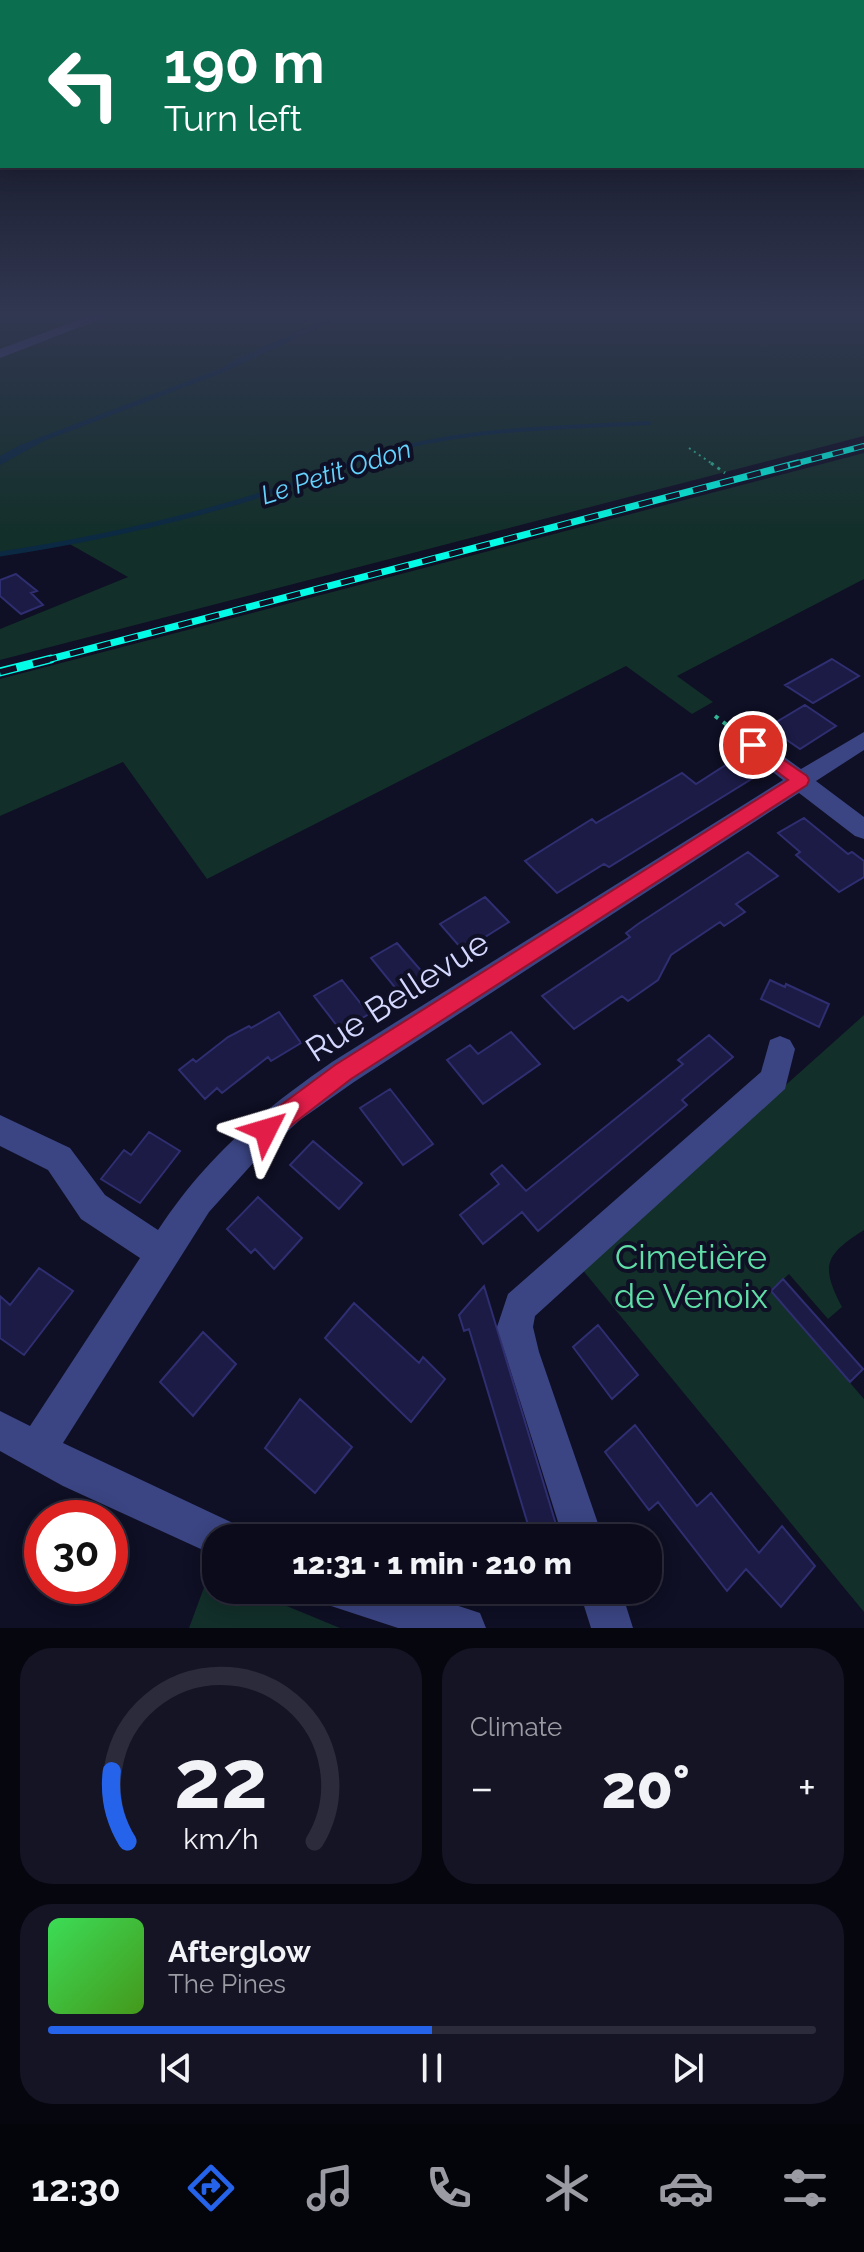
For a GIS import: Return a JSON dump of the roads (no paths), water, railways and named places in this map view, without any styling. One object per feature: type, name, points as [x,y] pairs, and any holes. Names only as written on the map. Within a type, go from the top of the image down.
[{"type":"street","name":"Rue Bellevue","points":[[37,1450],[197,1200],[243,1151],[289,1110],[343,1072],[864,740]]},
{"type":"street","points":[[753,745],[864,830]]},
{"type":"street","points":[[578,1524],[521,1352],[515,1327],[520,1306],[774,1079],[780,1049]]},
{"type":"street","points":[[0,1130],[59,1159],[93,1207],[161,1252]]},
{"type":"street","points":[[0,1430],[77,1472],[202,1529]]},
{"type":"street","points":[[388,1604],[465,1628]]},
{"type":"street","points":[[604,1604],[612,1628]]},
{"type":"water","points":[[172,387],[185,387],[44,441],[0,465],[0,456],[20,445]]},
{"type":"waterway","name":"Le Petit Odon","points":[[346,465],[382,453],[457,437],[649,423]]},
{"type":"waterway","name":"Le Petit Odon","points":[[0,554],[178,518],[266,493],[351,463]]},
{"type":"railway","points":[[790,465],[864,446]]},
{"type":"railway","points":[[43,661],[798,463]]},
{"type":"railway","points":[[0,672],[51,659]]},
{"type":"park label","name":"Cimetière de Venoix","points":[[691,1276]]}]
